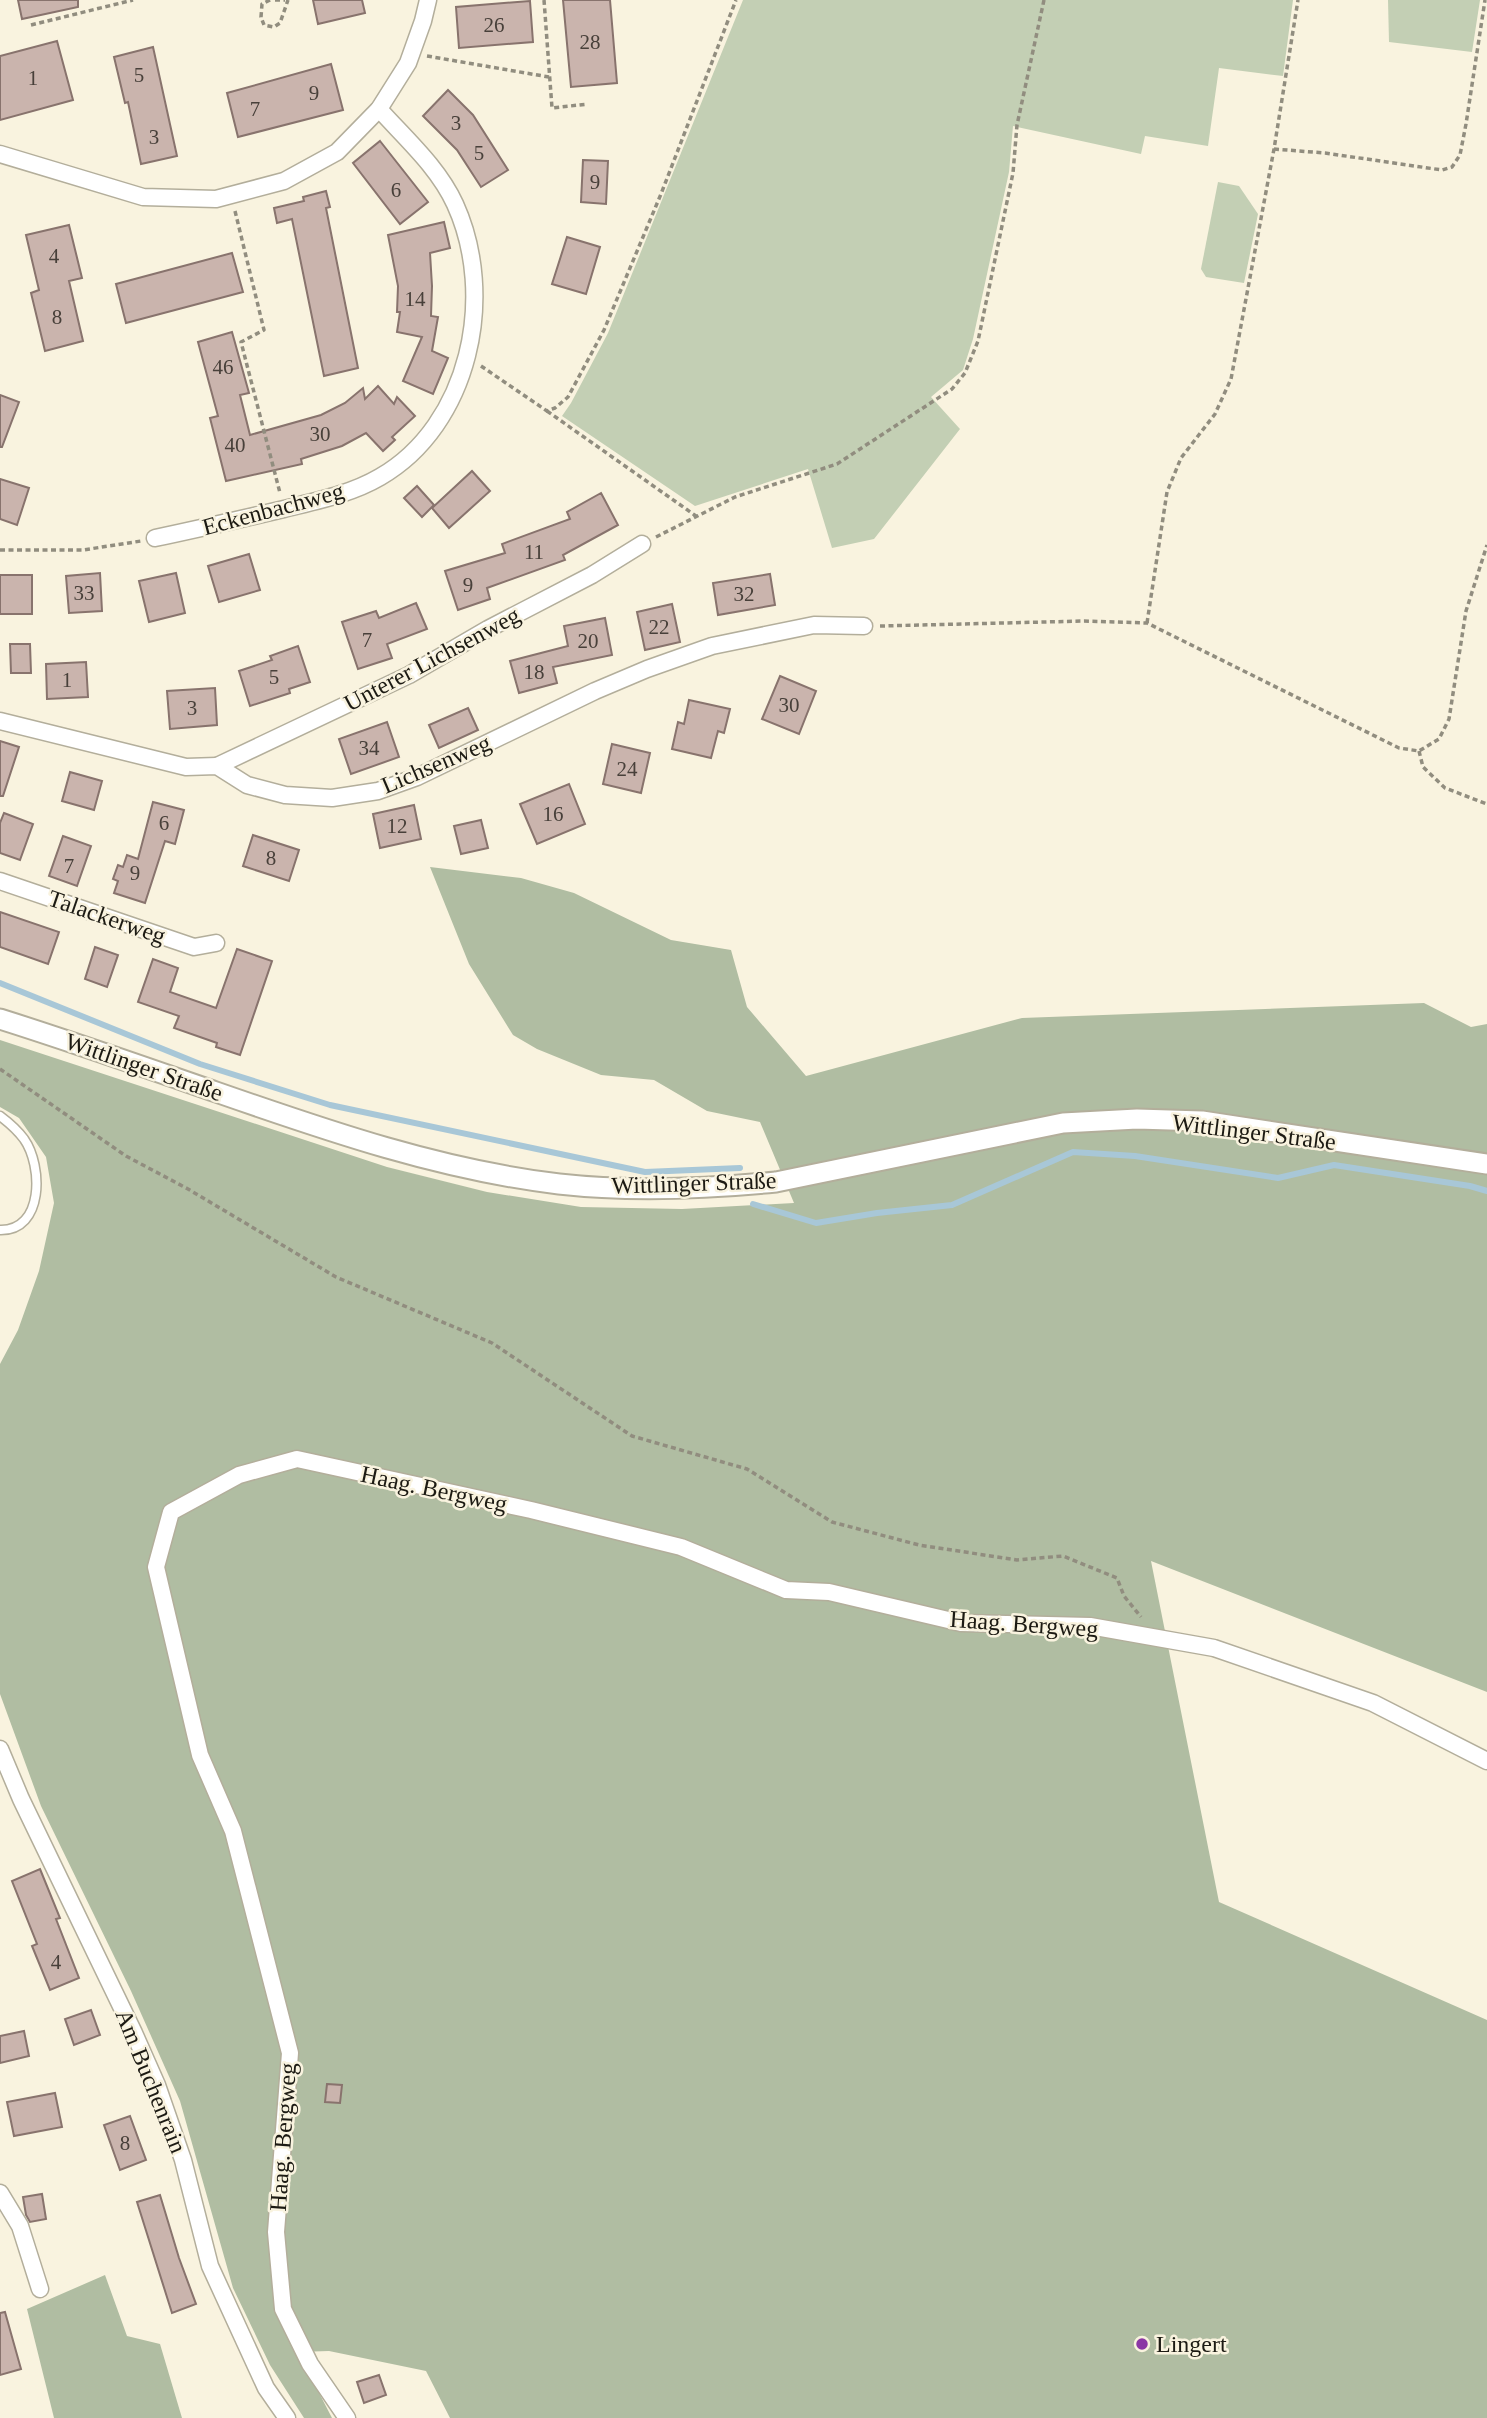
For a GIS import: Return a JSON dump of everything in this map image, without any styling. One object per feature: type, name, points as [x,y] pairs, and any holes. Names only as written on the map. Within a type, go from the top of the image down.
[{"type":"street","points":[[0,154],[143,197],[216,199],[284,181],[337,152],[379,109],[408,63],[424,21],[428,0]]},
{"type":"street","name":"Eckenbachweg","points":[[155,538],[327,499],[379,478],[409,456],[435,426],[454,395],[467,358],[474,317],[474,276],[467,240],[455,205],[438,174],[379,109]]},
{"type":"street","name":"Unterer Lichsenweg","points":[[217,766],[409,675],[488,629],[592,575],[642,544]]},
{"type":"street","name":"Lichsenweg","points":[[217,766],[247,785],[285,795],[332,798],[378,791],[417,777],[595,691],[712,646],[814,625],[864,626]]},
{"type":"street","points":[[0,721],[186,767],[217,766]]},
{"type":"street","name":"Talackerweg","points":[[0,881],[194,947],[216,943]]},
{"type":"street","name":"Wittlinger Straße","points":[[0,1019],[341,1135],[460,1167],[558,1184],[641,1189],[776,1182],[1063,1123],[1137,1119],[1202,1121],[1487,1164]]},
{"type":"street","name":"Haag. Bergweg","points":[[347,2418],[310,2364],[283,2309],[276,2232],[290,2053],[233,1831],[200,1755],[156,1567],[170,1512],[239,1475],[297,1459],[531,1510],[681,1547],[786,1590],[829,1592],[961,1623],[1090,1626],[1214,1648],[1373,1703],[1487,1761]]},
{"type":"street","name":"Am Buchenrain","points":[[0,1749],[27,1812],[148,2064],[183,2160],[210,2266],[266,2388],[287,2418]]},
{"type":"street","points":[[0,2193],[20,2226],[40,2289]]},
{"type":"lane","points":[[0,1116],[24,1140],[38,1180],[34,1204],[23,1223],[8,1230],[0,1230]]},
{"type":"path","points":[[31,25],[133,0]]},
{"type":"path","points":[[272,0],[286,0],[281,23],[274,27],[264,25],[261,17],[262,4],[272,0]]},
{"type":"path","points":[[544,0],[552,108],[588,104]]},
{"type":"path","points":[[547,411],[568,397],[604,330],[661,194],[736,0]]},
{"type":"path","points":[[642,544],[735,497],[767,489],[837,464],[952,389],[965,373],[978,341],[1013,173],[1017,125],[1044,0]]},
{"type":"path","points":[[1147,623],[1167,492],[1181,458],[1215,414],[1231,380],[1275,149],[1298,0]]},
{"type":"path","points":[[1275,149],[1325,153],[1442,170],[1452,167],[1460,155],[1485,0]]},
{"type":"path","points":[[411,53],[549,77]]},
{"type":"path","points":[[231,195],[264,330],[241,342],[284,509]]},
{"type":"path","points":[[467,358],[696,516]]},
{"type":"path","points":[[0,550],[83,550],[155,538]]},
{"type":"path","points":[[864,626],[1084,621],[1147,623],[1399,748],[1419,751],[1438,739],[1449,719],[1466,611],[1487,545]]},
{"type":"path","points":[[1419,751],[1423,767],[1445,788],[1487,804]]},
{"type":"path","points":[[0,1069],[126,1156],[188,1189],[336,1277],[492,1343],[632,1436],[747,1469],[832,1522],[919,1545],[1017,1560],[1062,1556],[1117,1578],[1124,1596],[1159,1640]]},
{"type":"green space","points":[[743,0],[1293,0],[1283,76],[1219,68],[1208,146],[1145,136],[1141,154],[1013,126],[1009,172],[973,339],[963,370],[931,397],[960,429],[874,539],[832,548],[808,469],[695,506],[562,416],[608,333]]},
{"type":"green space","points":[[1388,0],[1480,0],[1472,52],[1389,42]]},
{"type":"green space","points":[[1218,182],[1239,186],[1258,214],[1244,283],[1206,277],[1201,269]]},
{"type":"green space","points":[[430,867],[521,878],[574,893],[671,940],[731,950],[747,1007],[806,1076],[1022,1018],[1424,1003],[1471,1027],[1487,1024],[1487,1692],[1151,1561],[1219,1902],[1487,2020],[1487,2418],[450,2418],[426,2371],[329,2351],[298,2352],[332,2418],[304,2418],[270,2365],[233,2288],[180,2101],[131,1991],[41,1806],[0,1694],[0,1364],[18,1330],[39,1271],[54,1203],[46,1157],[19,1118],[0,1107],[0,1040],[387,1167],[487,1192],[581,1207],[682,1209],[794,1203],[760,1122],[707,1111],[654,1080],[601,1075],[537,1049],[513,1035],[469,964]]},
{"type":"green space","points":[[105,2275],[127,2336],[160,2344],[182,2418],[54,2418],[27,2309]]},
{"type":"building","points":[[18,0],[78,0],[78,7],[22,19]]},
{"type":"building","points":[[313,0],[362,0],[365,13],[318,24]]},
{"type":"building","points":[[563,0],[610,0],[617,83],[571,87]]},
{"type":"building","points":[[530,1],[533,42],[459,48],[456,7]]},
{"type":"building","points":[[57,41],[73,100],[0,120],[0,56]]},
{"type":"building","points":[[153,47],[177,156],[141,164],[128,102],[125,103],[114,57]]},
{"type":"building","points":[[331,64],[343,110],[238,137],[227,93]]},
{"type":"building","points":[[448,90],[473,115],[508,170],[481,187],[457,150],[423,116]]},
{"type":"building","points":[[380,141],[428,202],[400,224],[353,163]]},
{"type":"building","points":[[583,160],[608,161],[606,204],[581,202]]},
{"type":"building","points":[[326,191],[330,207],[326,208],[358,368],[324,376],[292,219],[277,223],[274,208],[304,201],[303,197]]},
{"type":"building","points":[[444,222],[450,248],[430,253],[431,316],[438,317],[432,351],[448,358],[433,394],[403,381],[422,337],[397,332],[400,312],[397,312],[398,286],[388,235]]},
{"type":"building","points":[[69,225],[82,278],[69,281],[83,341],[45,351],[31,293],[39,290],[26,235]]},
{"type":"building","points":[[567,237],[600,247],[586,294],[552,284]]},
{"type":"building","points":[[232,253],[243,292],[126,323],[116,284]]},
{"type":"building","points":[[232,332],[249,393],[240,395],[250,435],[321,415],[345,403],[363,388],[365,399],[378,386],[394,404],[397,397],[415,416],[392,437],[395,440],[383,451],[366,433],[342,446],[301,459],[302,464],[226,481],[210,418],[218,416],[198,342]]},
{"type":"building","points":[[0,395],[19,402],[2,447],[0,447]]},
{"type":"building","points":[[472,471],[490,491],[449,528],[432,508]]},
{"type":"building","points":[[0,479],[29,488],[17,525],[0,519]]},
{"type":"building","points":[[417,486],[434,505],[422,517],[404,498]]},
{"type":"building","points":[[601,493],[618,525],[563,555],[565,560],[487,588],[490,599],[458,610],[445,571],[505,553],[502,544],[570,519],[567,512]]},
{"type":"building","points":[[249,554],[260,590],[219,602],[208,566]]},
{"type":"building","points":[[100,573],[102,611],[69,613],[66,576]]},
{"type":"building","points":[[176,573],[185,613],[149,622],[139,581]]},
{"type":"building","points":[[770,574],[775,605],[718,615],[713,583]]},
{"type":"building","points":[[0,575],[32,575],[32,614],[0,614]]},
{"type":"building","points":[[416,603],[427,629],[387,644],[392,658],[358,669],[342,622],[376,611],[379,618]]},
{"type":"building","points":[[672,604],[680,642],[645,650],[637,612]]},
{"type":"building","points":[[605,618],[612,655],[553,667],[557,683],[519,693],[510,661],[568,646],[564,626]]},
{"type":"building","points":[[10,644],[30,644],[31,673],[11,673]]},
{"type":"building","points":[[298,646],[310,682],[289,689],[290,693],[250,706],[239,671],[272,660],[270,656]]},
{"type":"building","points":[[86,662],[88,697],[47,699],[46,664]]},
{"type":"building","points":[[780,676],[816,691],[799,734],[762,719]]},
{"type":"building","points":[[215,688],[217,725],[170,729],[167,691]]},
{"type":"building","points":[[689,700],[730,709],[724,733],[718,731],[711,758],[672,749],[678,722],[684,724]]},
{"type":"building","points":[[468,708],[478,730],[439,748],[429,725]]},
{"type":"building","points":[[387,722],[399,757],[351,774],[339,739]]},
{"type":"building","points":[[0,741],[19,747],[3,796],[0,796]]},
{"type":"building","points":[[612,744],[650,753],[641,793],[603,784]]},
{"type":"building","points":[[70,772],[102,781],[94,810],[62,801]]},
{"type":"building","points":[[569,784],[585,824],[537,844],[520,804]]},
{"type":"building","points":[[153,802],[184,810],[175,844],[165,841],[145,903],[114,893],[118,881],[113,879],[118,865],[123,867],[127,855],[138,859]]},
{"type":"building","points":[[414,805],[421,839],[380,848],[373,814]]},
{"type":"building","points":[[4,813],[33,824],[20,860],[0,853],[0,823]]},
{"type":"building","points":[[481,820],[488,848],[461,854],[454,826]]},
{"type":"building","points":[[253,835],[299,850],[289,881],[243,866]]},
{"type":"building","points":[[63,836],[91,846],[77,886],[49,876]]},
{"type":"building","points":[[0,912],[59,932],[48,964],[0,947]]},
{"type":"building","points":[[95,947],[118,955],[107,987],[85,979]]},
{"type":"building","points":[[237,949],[272,961],[240,1055],[216,1047],[217,1043],[174,1028],[179,1016],[138,1002],[153,959],[178,968],[170,992],[216,1008]]},
{"type":"building","points":[[40,1869],[60,1918],[56,1919],[79,1978],[50,1990],[32,1946],[37,1944],[12,1881]]},
{"type":"building","points":[[91,2010],[100,2035],[74,2045],[65,2019]]},
{"type":"building","points":[[24,2031],[29,2056],[0,2063],[0,2036]]},
{"type":"building","points":[[327,2084],[342,2085],[340,2103],[325,2102]]},
{"type":"building","points":[[55,2093],[62,2127],[14,2136],[7,2102]]},
{"type":"building","points":[[130,2116],[146,2160],[120,2170],[104,2125]]},
{"type":"building","points":[[42,2194],[46,2219],[30,2222],[23,2197]]},
{"type":"building","points":[[160,2195],[196,2304],[172,2313],[137,2202]]},
{"type":"building","points":[[5,2312],[21,2369],[0,2375],[0,2313]]},
{"type":"building","points":[[379,2375],[386,2395],[364,2403],[357,2382]]},
{"type":"waterway","points":[[0,983],[200,1064],[330,1105],[645,1172],[740,1168]]},
{"type":"waterway","points":[[753,1204],[816,1223],[952,1205],[1073,1152],[1135,1156],[1278,1178],[1334,1165],[1487,1191]]},
{"type":"place","name":"Lingert","points":[[1142,2344]]}]
